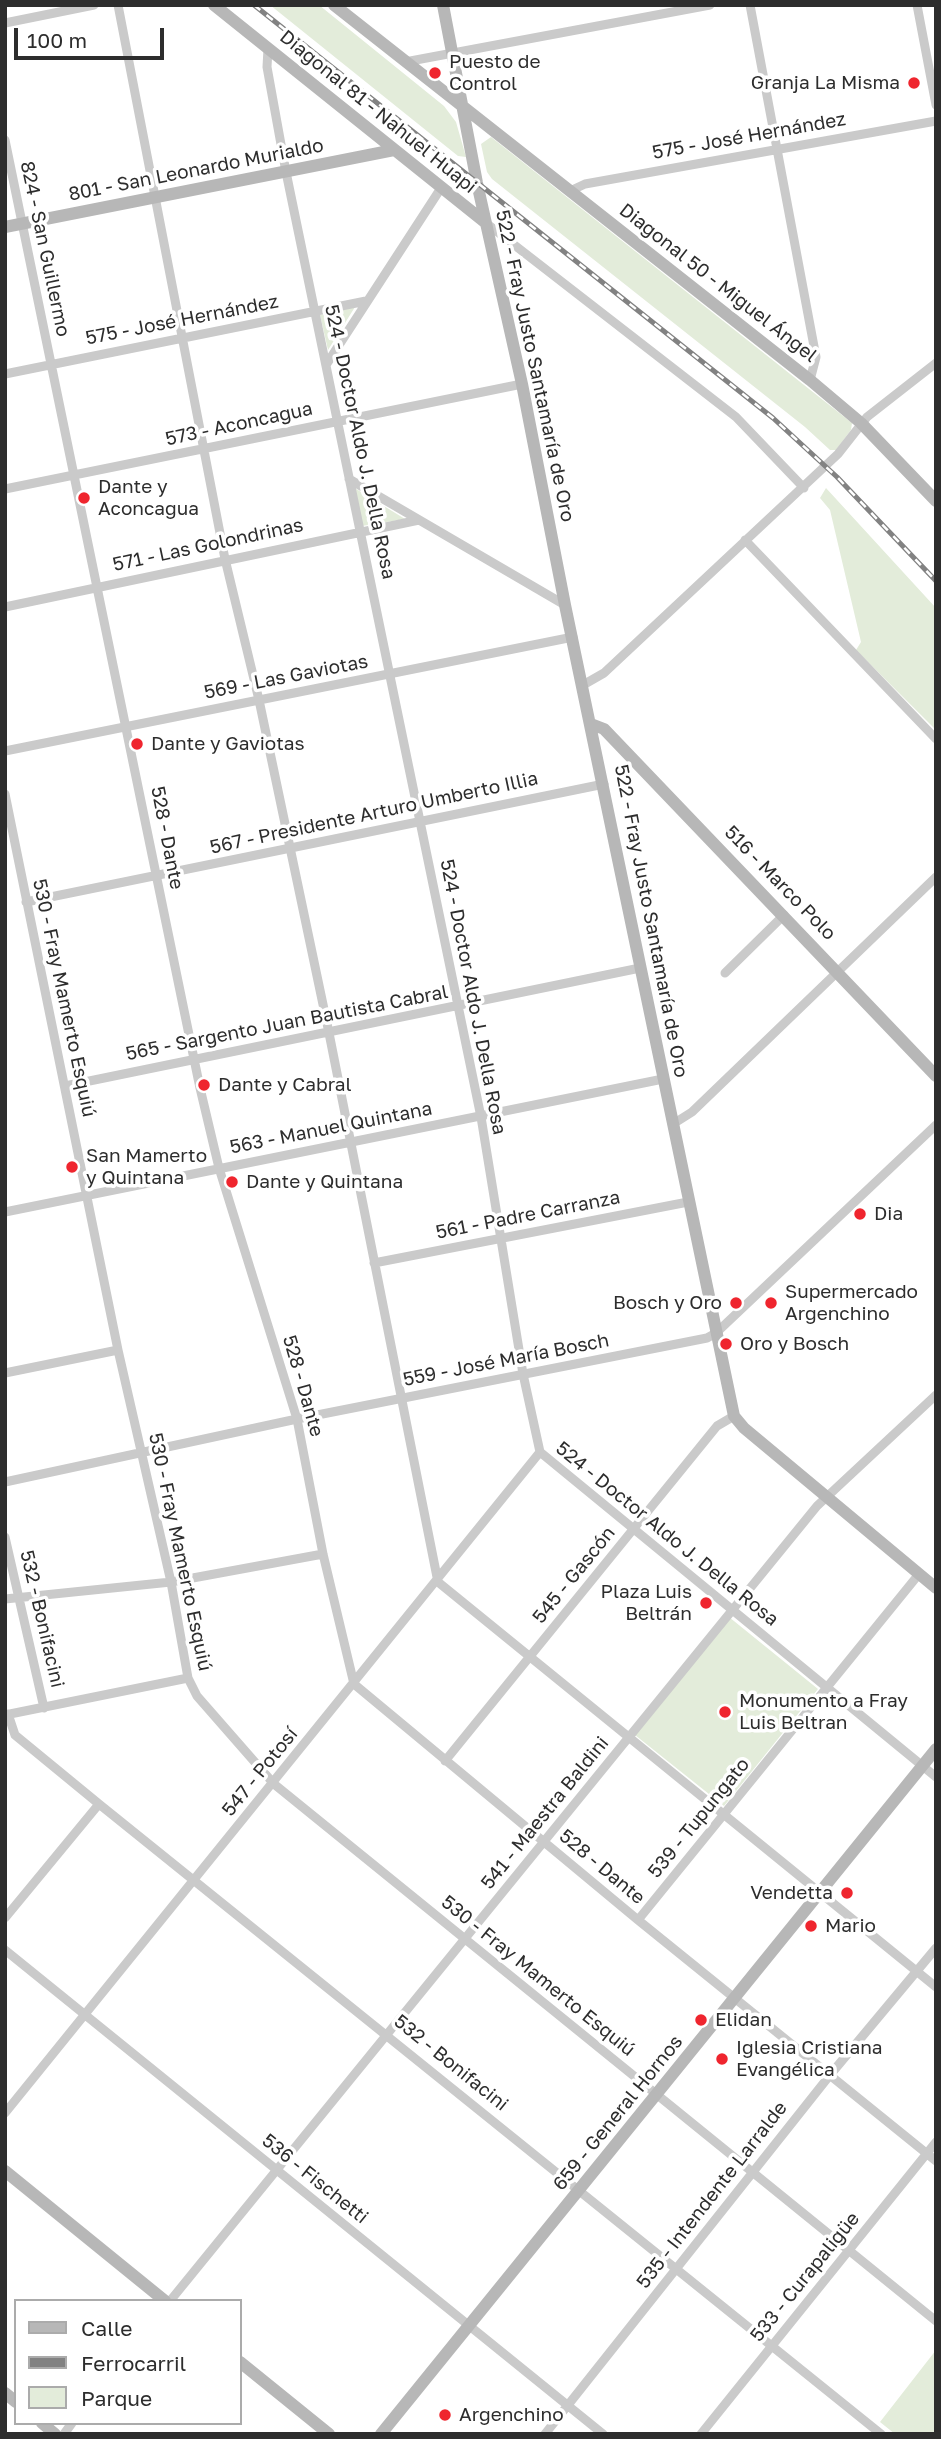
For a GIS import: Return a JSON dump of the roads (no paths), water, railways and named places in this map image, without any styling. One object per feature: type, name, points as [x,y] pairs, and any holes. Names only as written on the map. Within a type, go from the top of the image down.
[{"type":"street","points":[[5,23],[94,5]]},
{"type":"street","points":[[118,5],[225,559],[259,700],[329,1033],[399,1399],[438,1582],[936,1987]]},
{"type":"street","name":"Diagonal 81 - Nahuel Huapi","points":[[214,5],[486,223]]},
{"type":"street","name":"Diagonal 50 - Miguel Ángel","points":[[334,5],[810,380],[861,423],[936,501]]},
{"type":"street","name":"522 - Fray Justo Santamaría de Oro","points":[[443,5],[734,1416]]},
{"type":"street","points":[[405,62],[710,5]]},
{"type":"street","points":[[750,5],[816,357],[810,380]]},
{"type":"street","points":[[917,5],[936,105]]},
{"type":"street","name":"524 - Doctor Aldo J. Della Rosa","points":[[268,49],[267,67],[286,172],[481,1116],[523,1374],[540,1452],[936,1777]]},
{"type":"street","name":"575 - José Hernández","points":[[570,191],[585,184],[936,121]]},
{"type":"street","name":"824 - San Guillermo","points":[[5,140],[52,364]]},
{"type":"street","name":"801 - San Leonardo Murialdo","points":[[5,227],[394,150]]},
{"type":"street","points":[[326,365],[440,188]]},
{"type":"street","points":[[486,223],[736,416],[804,488]]},
{"type":"street","name":"575 - José Hernández","points":[[5,374],[366,301]]},
{"type":"street","points":[[583,685],[604,673],[804,488],[845,448],[861,423],[936,363]]},
{"type":"street","name":"528 - Dante","points":[[52,364],[194,1059],[219,1168],[297,1419],[323,1553],[354,1684],[638,1920],[936,2161]]},
{"type":"street","name":"573 - Aconcagua","points":[[5,489],[522,384]]},
{"type":"street","points":[[349,479],[565,605]]},
{"type":"street","name":"571 - Las Golondrinas","points":[[5,607],[419,520]]},
{"type":"street","points":[[745,540],[936,739]]},
{"type":"street","name":"569 - Las Gaviotas","points":[[5,751],[573,637]]},
{"type":"street","name":"516 - Marco Polo","points":[[591,724],[604,729],[936,1076]]},
{"type":"street","name":"567 - Presidente Arturo Umberto Illia","points":[[26,902],[604,784]]},
{"type":"street","name":"530 - Fray Mamerto Esquiú","points":[[5,794],[118,1350],[171,1582],[188,1678],[197,1696],[274,1784],[936,2321]]},
{"type":"street","points":[[673,1124],[692,1112],[936,877]]},
{"type":"street","points":[[726,973],[784,915]]},
{"type":"street","name":"565 - Sargento Juan Bautista Cabral","points":[[65,1086],[640,968]]},
{"type":"street","name":"563 - Manuel Quintana","points":[[5,1212],[663,1079]]},
{"type":"street","name":"559 - José María Bosch","points":[[5,1482],[297,1419],[707,1338],[716,1333],[936,1125]]},
{"type":"street","name":"561 - Padre Carranza","points":[[374,1263],[688,1202]]},
{"type":"street","points":[[5,1373],[118,1350]]},
{"type":"street","name":"541 - Maestra Baldini","points":[[172,2299],[731,1610],[826,1498],[936,1395]]},
{"type":"street","points":[[734,1416],[744,1428],[826,1498],[936,1588]]},
{"type":"street","name":"545 - Gascón","points":[[445,1761],[717,1426],[734,1416]]},
{"type":"street","name":"547 - Potosí","points":[[5,2113],[438,1582],[540,1452]]},
{"type":"street","name":"532 - Bonifacini","points":[[5,1537],[44,1708]]},
{"type":"street","points":[[5,1599],[171,1582],[323,1553]]},
{"type":"street","name":"539 - Tupungato","points":[[638,1920],[919,1574]]},
{"type":"street","points":[[7,1715],[188,1678]]},
{"type":"street","name":"532 - Bonifacini","points":[[7,1715],[15,1735],[881,2434]]},
{"type":"street","name":"659 - General Hornos","points":[[381,2434],[936,1749]]},
{"type":"street","points":[[5,1919],[99,1804]]},
{"type":"street","name":"535 - Intendente Larralde","points":[[545,2434],[830,2075],[936,1948]]},
{"type":"street","name":"536 - Fischetti","points":[[5,1950],[603,2434]]},
{"type":"street","name":"533 - Curapaligüe","points":[[701,2434],[936,2142]]},
{"type":"street","points":[[5,2171],[162,2299]]},
{"type":"street","points":[[242,2363],[329,2434]]},
{"type":"railway","points":[[254,5],[773,418],[837,477],[936,581]]},
{"type":"place","name":"Puesto de Control","points":[[435,73]]},
{"type":"place","name":"Granja La Misma","points":[[914,83]]},
{"type":"place","name":"Dante y Aconcagua","points":[[84,498]]},
{"type":"place","name":"Dante y Gaviotas","points":[[137,744]]},
{"type":"place","name":"Dante y Cabral","points":[[204,1085]]},
{"type":"place","name":"San Mamerto y Quintana","points":[[72,1167]]},
{"type":"place","name":"Dante y Quintana","points":[[232,1182]]},
{"type":"place","name":"Dia","points":[[860,1214]]},
{"type":"place","name":"Bosch y Oro","points":[[736,1303]]},
{"type":"place","name":"Supermercado Argenchino","points":[[771,1303]]},
{"type":"place","name":"Oro y Bosch","points":[[726,1344]]},
{"type":"place","name":"Plaza Luis Beltrán","points":[[706,1603]]},
{"type":"place","name":"Monumento a Fray Luis Beltran","points":[[725,1712]]},
{"type":"place","name":"Vendetta","points":[[847,1893]]},
{"type":"place","name":"Mario","points":[[811,1926]]},
{"type":"place","name":"Elidan","points":[[701,2020]]},
{"type":"place","name":"Iglesia Cristiana Evangélica","points":[[722,2059]]},
{"type":"place","name":"Argenchino","points":[[445,2415]]}]
